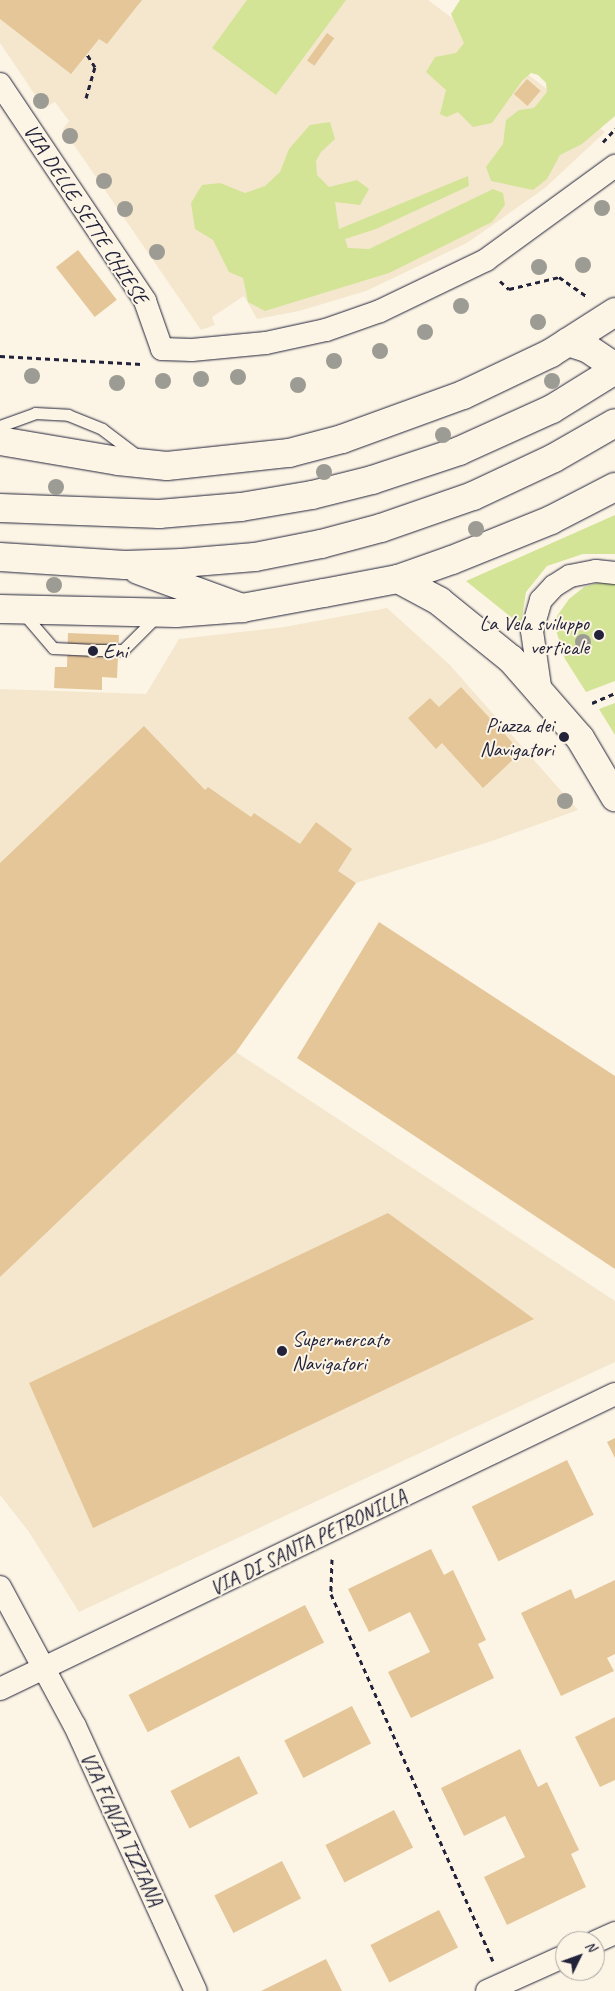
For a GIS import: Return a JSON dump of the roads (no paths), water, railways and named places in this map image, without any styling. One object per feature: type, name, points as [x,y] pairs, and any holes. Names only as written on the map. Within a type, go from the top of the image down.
[{"type":"main road","points":[[0,441],[148,464],[245,460],[325,445],[463,395],[568,342],[604,307]]},
{"type":"main road","points":[[0,508],[159,514],[241,507],[327,492],[459,450],[552,408],[615,369],[588,348],[568,342]]},
{"type":"main road","points":[[0,557],[125,565],[255,557],[381,528],[494,487],[615,423]]},
{"type":"main road","points":[[10,610],[160,614],[242,608],[398,579],[507,539],[615,487]]},
{"type":"main road","points":[[125,565],[242,608]]},
{"type":"main road","points":[[398,579],[429,595],[477,630],[511,659],[580,738],[615,797]]},
{"type":"street","name":"VIA DELLE SETTE CHIESE","points":[[0,84],[145,301],[154,357],[192,350],[274,342],[326,330],[380,311],[486,260],[615,166]]},
{"type":"street","points":[[541,693],[532,631],[541,600],[554,586],[570,576],[596,571],[615,573]]},
{"type":"street","name":"VIA DI SANTA PETRONILLA","points":[[0,1689],[615,1394]]},
{"type":"street","name":"VIA FLAVIA TIZIANA","points":[[0,1587],[75,1726],[196,1991]]},
{"type":"street","points":[[495,1988],[555,1961]]},
{"type":"lane","points":[[0,426],[34,414],[68,415],[102,429],[148,464]]},
{"type":"lane","points":[[10,610],[53,648],[95,650],[123,650],[160,614]]},
{"type":"place","name":"La Vela sviluppo verticale","points":[[599,635]]},
{"type":"place","name":"Eni","points":[[93,651]]},
{"type":"place","name":"Piazza dei Navigatori","points":[[564,737]]},
{"type":"place","name":"Supermercato Navigatori","points":[[282,1351]]}]
